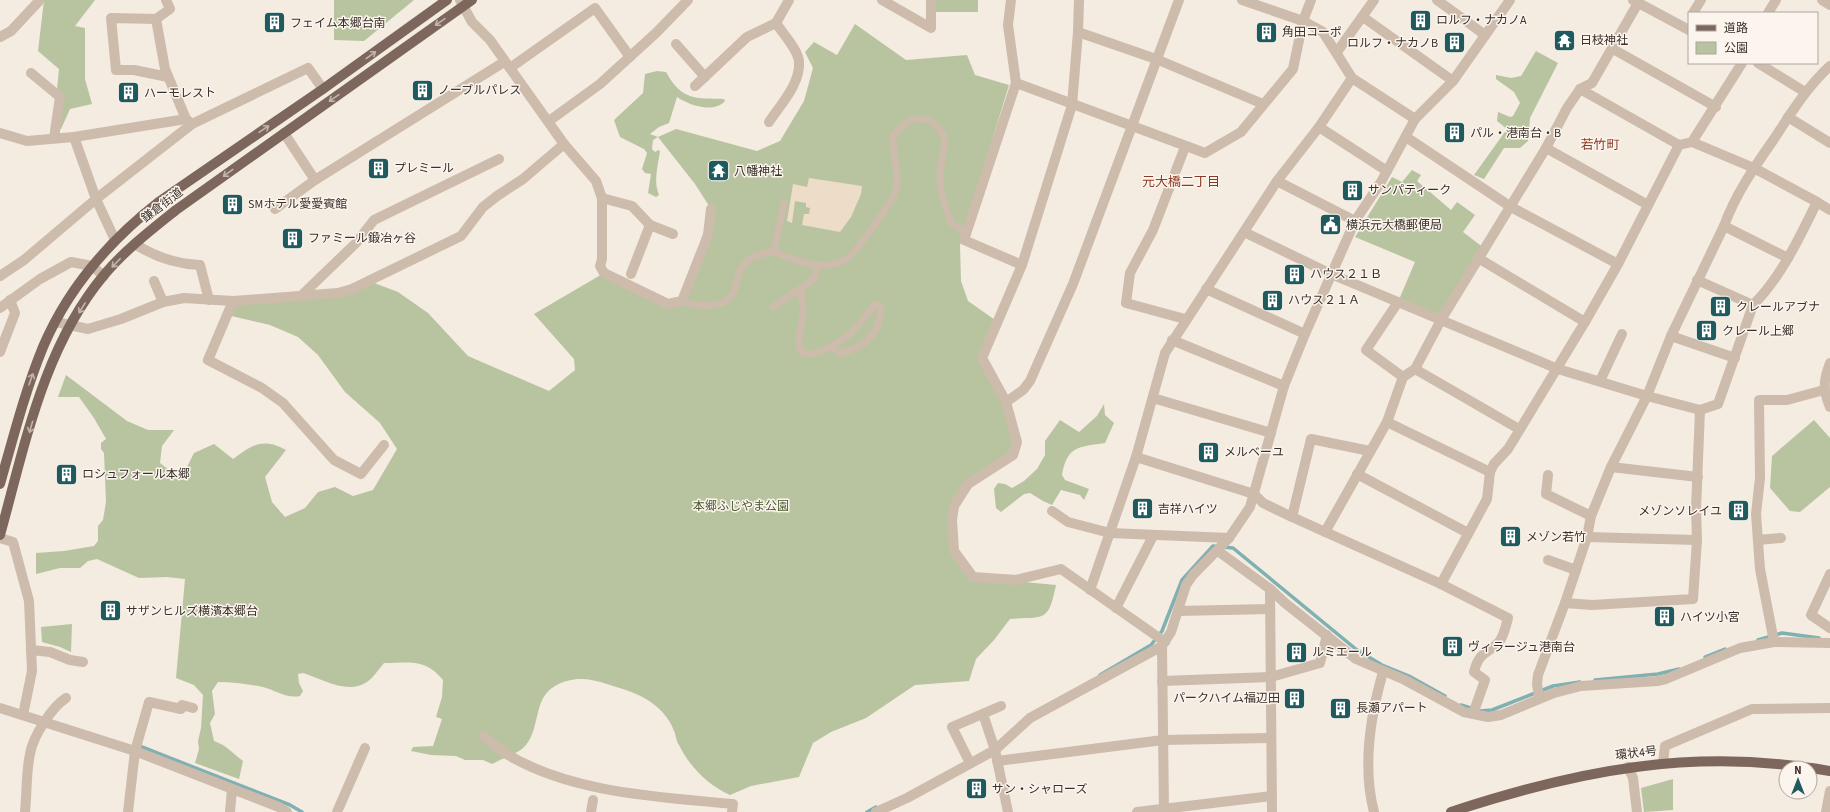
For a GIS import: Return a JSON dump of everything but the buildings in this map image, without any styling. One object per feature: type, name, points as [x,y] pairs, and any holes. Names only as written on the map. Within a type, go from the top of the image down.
[{"type":"main road","name":"鎌倉街道","points":[[0,484],[30,383],[56,322],[72,294],[92,266],[115,240],[135,221],[160,201],[323,89],[447,0]]},
{"type":"main road","name":"鎌倉街道","points":[[0,536],[42,388],[54,357],[71,325],[104,276],[135,244],[176,210],[284,134],[461,3],[472,0]]},
{"type":"main road","name":"環状4号","points":[[1451,812],[1505,794],[1580,775],[1663,763],[1742,761],[1800,766],[1830,771]]},
{"type":"street","points":[[166,0],[170,9],[156,19],[111,18],[116,70],[134,70],[168,77]]},
{"type":"street","points":[[549,121],[600,84],[688,0]]},
{"type":"street","points":[[695,86],[747,37],[776,23],[789,0]]},
{"type":"street","points":[[882,0],[931,28],[931,0]]},
{"type":"street","points":[[1011,0],[1008,25],[1016,84],[964,240],[1022,265]]},
{"type":"street","points":[[1078,0],[1078,32],[1072,105],[1022,265],[982,358],[1006,402],[1017,442],[1012,455],[968,484],[954,506],[952,520],[954,551],[973,577],[1016,580],[1060,569],[1162,642]]},
{"type":"street","points":[[1006,402],[1023,390],[1030,381],[1073,284],[1179,0]]},
{"type":"street","points":[[1242,0],[1263,4],[1303,21],[1323,32],[1352,78],[1415,119]]},
{"type":"street","points":[[1016,84],[1185,147],[1205,153],[1241,132],[1293,69],[1303,21],[1311,0]]},
{"type":"street","points":[[1337,52],[1374,0]]},
{"type":"street","points":[[1437,0],[1485,35]]},
{"type":"street","points":[[876,812],[908,798],[994,749],[1030,718],[1162,642],[1171,632],[1186,585],[1223,546],[1250,507],[1284,386],[1305,334],[1355,221],[1387,171],[1415,119],[1453,81],[1510,0]]},
{"type":"street","points":[[1694,12],[1701,0]]},
{"type":"street","points":[[1769,12],[1776,0]]},
{"type":"street","points":[[1822,0],[1830,5]]},
{"type":"street","points":[[0,37],[11,31],[39,1]]},
{"type":"street","points":[[1325,532],[1356,474],[1387,422],[1403,377],[1415,369],[1478,258],[1511,207],[1546,148],[1567,108],[1580,89],[1592,83],[1613,49],[1635,1],[1688,26]]},
{"type":"street","points":[[461,3],[472,22],[490,40],[564,144],[596,181],[602,198],[602,259],[600,266],[604,273],[668,304],[682,301],[692,305],[720,304],[733,293],[740,270],[746,262],[760,254],[774,251],[793,260],[818,264],[834,264],[846,260],[868,234],[894,196],[897,184],[893,137],[903,124],[919,118],[928,120],[936,126],[944,137],[944,153],[940,175],[942,196],[952,224],[966,233]]},
{"type":"street","points":[[275,209],[315,180],[507,65],[595,8],[630,57]]},
{"type":"street","points":[[1363,17],[1453,81]]},
{"type":"street","points":[[156,19],[168,77],[189,122]]},
{"type":"street","points":[[769,122],[798,76],[799,60],[791,44],[776,23]]},
{"type":"street","points":[[1078,32],[1156,59],[1263,104]]},
{"type":"street","points":[[676,44],[705,77]]},
{"type":"street","points":[[1613,49],[1716,107]]},
{"type":"street","points":[[1692,142],[1716,107],[1741,64]]},
{"type":"street","points":[[1760,64],[1805,92]]},
{"type":"street","points":[[0,276],[24,260],[189,122],[308,68],[323,89]]},
{"type":"street","points":[[1539,698],[1537,684],[1538,675],[1565,603],[1587,537],[1591,516],[1611,467],[1647,396],[1671,336],[1730,211],[1754,168],[1805,92],[1828,71]]},
{"type":"street","points":[[31,74],[60,97],[54,138]]},
{"type":"street","points":[[1090,590],[1136,457],[1165,352],[1185,319],[1277,181],[1319,127],[1352,78]]},
{"type":"street","points":[[1580,89],[1679,145],[1692,142],[1754,168],[1830,210]]},
{"type":"street","points":[[1788,117],[1830,143]]},
{"type":"street","points":[[0,133],[28,141],[74,137],[189,122]]},
{"type":"street","points":[[1319,127],[1387,171]]},
{"type":"street","points":[[284,134],[315,180]]},
{"type":"street","points":[[74,137],[96,199],[115,240]]},
{"type":"street","points":[[1406,137],[1511,207],[1618,264]]},
{"type":"street","points":[[56,322],[88,329],[121,319],[163,302],[184,298],[233,301],[303,294],[338,293],[352,289],[462,236],[483,207],[523,179],[564,144]]},
{"type":"street","points":[[1441,584],[1487,498],[1490,472],[1494,464],[1508,449],[1519,429],[1558,369],[1618,264],[1679,145]]},
{"type":"street","points":[[1185,147],[1153,230],[1130,272],[1126,302],[1185,319]]},
{"type":"street","points":[[1546,148],[1648,205]]},
{"type":"street","points":[[303,294],[356,242],[374,220],[499,159]]},
{"type":"street","points":[[1277,181],[1355,221]]},
{"type":"street","points":[[602,198],[632,206],[650,225],[672,234]]},
{"type":"street","points":[[1244,232],[1331,274],[1558,369],[1647,396],[1700,410],[1718,404],[1753,305],[1768,290],[1788,258],[1817,202]]},
{"type":"street","points":[[774,251],[784,203]]},
{"type":"street","points":[[682,301],[708,234],[711,209]]},
{"type":"street","points":[[631,274],[650,225]]},
{"type":"street","points":[[1724,226],[1788,258]]},
{"type":"street","points":[[135,244],[152,255],[185,264],[200,265],[209,300]]},
{"type":"street","points":[[1478,258],[1585,322]]},
{"type":"street","points":[[0,308],[40,279],[71,262],[92,266],[104,276]]},
{"type":"street","points":[[773,307],[814,279],[818,264]]},
{"type":"street","points":[[1697,280],[1753,305]]},
{"type":"street","points":[[154,282],[163,302]]},
{"type":"street","points":[[801,288],[803,313],[799,347],[802,352],[811,355],[831,346],[856,329],[865,314],[876,304],[881,306],[881,319],[877,330],[857,349],[840,354],[831,346]]},
{"type":"street","points":[[1206,289],[1305,334]]},
{"type":"street","points":[[0,352],[15,313],[10,300]]},
{"type":"street","points":[[233,301],[208,360],[262,388],[283,403],[334,460],[361,474],[384,445]]},
{"type":"street","points":[[1398,302],[1366,350],[1403,377]]},
{"type":"street","points":[[1600,381],[1622,334]]},
{"type":"street","points":[[1671,336],[1735,358]]},
{"type":"street","points":[[1172,340],[1284,386]]},
{"type":"street","points":[[1830,363],[1826,373],[1824,390],[1830,407]]},
{"type":"street","points":[[1415,369],[1519,429]]},
{"type":"street","points":[[1774,640],[1760,569],[1756,514],[1760,478],[1759,400],[1787,400],[1824,390]]},
{"type":"street","points":[[1153,398],[1271,433]]},
{"type":"street","points":[[1565,603],[1592,605],[1693,599],[1697,540],[1700,410]]},
{"type":"street","points":[[1387,422],[1490,472]]},
{"type":"street","points":[[1292,517],[1311,439],[1370,450]]},
{"type":"street","points":[[1136,457],[1254,494],[1263,503],[1441,584],[1508,618],[1500,641],[1479,658],[1476,664],[1474,672],[1485,680],[1474,712]]},
{"type":"street","points":[[1611,467],[1698,477]]},
{"type":"street","points":[[1356,474],[1468,533]]},
{"type":"street","points":[[1548,475],[1546,494],[1591,516]]},
{"type":"street","points":[[1052,511],[1068,522],[1110,533],[1154,536],[1223,546],[1285,603],[1356,659],[1383,672],[1405,680],[1464,712],[1474,712],[1488,717],[1500,715],[1539,698],[1581,686],[1657,681],[1740,648],[1774,640],[1830,643]]},
{"type":"street","points":[[0,536],[13,542],[30,601],[32,671],[23,715]]},
{"type":"street","points":[[1116,608],[1154,536]]},
{"type":"street","points":[[1587,537],[1697,540]]},
{"type":"street","points":[[1758,540],[1781,538]]},
{"type":"street","points":[[1548,560],[1576,570]]},
{"type":"street","points":[[1830,574],[1811,615],[1830,628]]},
{"type":"street","points":[[1270,589],[1270,738],[1272,812]]},
{"type":"street","points":[[1178,611],[1270,609]]},
{"type":"street","points":[[1162,681],[1271,677],[1320,663],[1327,635]]},
{"type":"street","points":[[1162,642],[1164,810]]},
{"type":"street","points":[[31,650],[50,652],[70,660],[83,662]]},
{"type":"street","points":[[1374,812],[1368,765],[1370,730],[1374,701],[1383,672]]},
{"type":"street","points":[[25,812],[30,752],[44,722],[59,703],[66,698]]},
{"type":"street","points":[[128,812],[135,752],[149,702],[181,709],[182,704],[192,708]]},
{"type":"street","points":[[970,762],[952,727],[1001,706]]},
{"type":"street","points":[[0,708],[135,752],[279,807],[286,812]]},
{"type":"street","points":[[1663,763],[1665,746],[1752,709],[1830,708]]},
{"type":"street","points":[[983,714],[994,749],[1008,812]]},
{"type":"street","points":[[483,736],[505,753],[550,774],[612,793],[733,804],[732,812]]},
{"type":"street","points":[[997,761],[1163,740],[1270,738]]},
{"type":"street","points":[[337,812],[365,748]]},
{"type":"street","points":[[1628,767],[1633,778],[1637,812]]},
{"type":"street","points":[[230,812],[232,790]]},
{"type":"street","points":[[1826,812],[1830,791]]},
{"type":"street","points":[[1137,812],[1272,796]]},
{"type":"street","points":[[590,812],[593,800]]},
{"type":"green space","points":[[44,0],[95,0],[75,26],[85,28],[85,79],[92,104],[70,109],[61,129],[53,129],[59,69],[38,51]]},
{"type":"green space","points":[[334,0],[414,0],[364,41],[334,40]]},
{"type":"green space","points":[[931,0],[978,0],[978,12],[932,12]]},
{"type":"green space","name":"本郷ふじやま公園","points":[[855,24],[906,60],[967,55],[975,75],[1009,85],[960,245],[961,281],[968,301],[998,322],[982,358],[1006,402],[1017,442],[1013,455],[968,484],[954,506],[954,551],[973,577],[1056,585],[1053,598],[1047,612],[1043,616],[1010,619],[994,640],[976,659],[969,681],[915,685],[866,718],[831,732],[813,743],[799,777],[751,786],[730,795],[707,781],[694,768],[683,753],[669,721],[656,706],[633,692],[587,679],[574,679],[561,683],[548,692],[539,708],[535,725],[528,742],[519,751],[492,764],[483,760],[465,760],[456,756],[431,755],[411,751],[413,747],[433,746],[442,719],[436,717],[442,697],[443,680],[430,668],[416,663],[384,663],[374,676],[367,682],[360,686],[352,687],[335,685],[303,673],[298,674],[299,683],[303,691],[300,696],[295,697],[268,688],[218,682],[212,691],[215,714],[210,723],[214,741],[226,747],[243,761],[239,779],[195,763],[199,749],[198,741],[201,728],[203,695],[194,685],[176,678],[185,579],[167,577],[139,578],[97,559],[88,561],[80,568],[60,568],[36,574],[36,553],[64,551],[94,546],[98,541],[98,526],[103,520],[106,502],[104,453],[101,449],[101,443],[106,439],[94,418],[79,397],[58,397],[66,375],[127,421],[148,430],[174,430],[162,446],[160,463],[181,479],[194,453],[214,444],[233,459],[246,450],[258,444],[264,443],[278,446],[286,450],[265,477],[272,502],[285,517],[305,508],[318,492],[335,487],[353,496],[373,490],[397,449],[380,423],[345,392],[318,355],[298,337],[270,325],[227,315],[233,301],[338,293],[369,281],[398,292],[428,313],[468,356],[549,391],[575,370],[574,359],[534,314],[604,273],[668,304],[682,301],[711,209],[695,184],[658,137],[676,129],[757,151],[780,141],[804,101],[813,68],[805,52],[814,42],[837,55]]},
{"type":"green space","points":[[1536,51],[1558,63],[1530,118],[1528,141],[1520,148],[1504,148],[1484,179],[1474,175],[1507,129],[1497,121],[1498,112],[1510,117],[1513,116],[1520,103],[1514,92],[1496,79],[1496,75],[1511,78],[1521,76]]},
{"type":"green space","points":[[657,71],[666,72],[678,88],[690,96],[697,98],[724,99],[725,101],[720,105],[708,108],[688,103],[677,97],[669,123],[659,127],[650,134],[658,137],[653,140],[652,149],[655,152],[658,150],[660,151],[656,179],[659,195],[656,197],[648,193],[651,174],[645,173],[642,169],[647,153],[644,149],[620,137],[614,120],[643,93],[645,74]]},
{"type":"green space","points":[[1412,170],[1421,175],[1417,181],[1451,210],[1457,202],[1475,215],[1463,232],[1484,248],[1441,320],[1398,302],[1415,262],[1355,237],[1392,177],[1402,182]]},
{"type":"green space","points":[[1104,404],[1105,415],[1114,423],[1105,443],[1088,445],[1076,449],[1067,458],[1064,465],[1062,475],[1065,480],[1089,489],[1084,500],[1080,495],[1061,490],[1052,505],[1030,493],[1024,494],[1001,512],[996,508],[994,489],[998,483],[1005,484],[1012,488],[1024,481],[1037,469],[1045,455],[1045,441],[1060,420],[1079,432],[1097,416]]},
{"type":"green space","points":[[1814,420],[1830,438],[1830,487],[1800,512],[1790,511],[1770,488],[1772,456]]},
{"type":"green space","points":[[72,624],[71,652],[42,642],[41,627]]},
{"type":"green space","points":[[1673,779],[1673,810],[1644,812],[1641,788]]},
{"type":"shaded area","points":[[809,178],[862,186],[861,194],[851,217],[840,232],[802,225],[804,214],[809,214],[810,208],[806,207],[806,203],[795,201],[792,223],[787,221],[793,184],[807,187]]},
{"type":"waterway","points":[[1100,675],[1151,645],[1162,631],[1182,580],[1213,546],[1233,548],[1357,650],[1382,665],[1409,676],[1445,696]]},
{"type":"waterway","points":[[1758,640],[1782,633],[1819,638]]},
{"type":"waterway","points":[[1705,657],[1725,649]]},
{"type":"waterway","points":[[1595,680],[1658,674],[1679,669]]},
{"type":"waterway","points":[[1480,711],[1492,710],[1553,686],[1580,682]]},
{"type":"waterway","points":[[1461,705],[1474,709]]},
{"type":"waterway","points":[[142,747],[290,805],[302,812]]},
{"type":"waterway","points":[[867,812],[876,807]]},
{"type":"place","name":"ロルフ・ナカノA","points":[[1421,20]]},
{"type":"place","name":"フェイム本郷台南","points":[[274,23]]},
{"type":"place","name":"角田コーポ","points":[[1266,32]]},
{"type":"place","name":"日枝神社","points":[[1565,40]]},
{"type":"place","name":"ロルフ・ナカノB","points":[[1454,43]]},
{"type":"place","name":"ノーブルパレス","points":[[422,90]]},
{"type":"place","name":"ハーモレスト","points":[[129,93]]},
{"type":"place","name":"パル・港南台・B","points":[[1454,133]]},
{"type":"place","name":"プレミール","points":[[379,168]]},
{"type":"place","name":"八幡神社","points":[[719,171]]},
{"type":"place","name":"サンパティーク","points":[[1353,190]]},
{"type":"place","name":"SMホテル愛愛賓館","points":[[232,204]]},
{"type":"place","name":"横浜元大橋郵便局","points":[[1331,225]]},
{"type":"place","name":"ファミール鍛冶ヶ谷","points":[[293,238]]},
{"type":"place","name":"ハウス２１Ｂ","points":[[1294,274]]},
{"type":"place","name":"ハウス２１Ａ","points":[[1273,300]]},
{"type":"place","name":"クレールアブナ","points":[[1720,307]]},
{"type":"place","name":"クレール上郷","points":[[1707,331]]},
{"type":"place","name":"メルベーユ","points":[[1208,452]]},
{"type":"place","name":"ロシュフォール本郷","points":[[67,474]]},
{"type":"place","name":"吉祥ハイツ","points":[[1142,509]]},
{"type":"place","name":"メゾンソレイユ","points":[[1738,511]]},
{"type":"place","name":"メゾン若竹","points":[[1510,537]]},
{"type":"place","name":"サザンヒルズ横濱本郷台","points":[[111,611]]},
{"type":"place","name":"ハイツ小宮","points":[[1665,617]]},
{"type":"place","name":"ヴィラージュ港南台","points":[[1452,647]]},
{"type":"place","name":"ルミエール","points":[[1296,652]]},
{"type":"place","name":"パークハイム福辺田","points":[[1295,698]]},
{"type":"place","name":"長瀬アパート","points":[[1340,708]]},
{"type":"place","name":"サン・シャローズ","points":[[977,789]]},
{"type":"district","name":"若竹町","points":[[1600,144]]},
{"type":"district","name":"元大橋二丁目","points":[[1181,181]]}]
